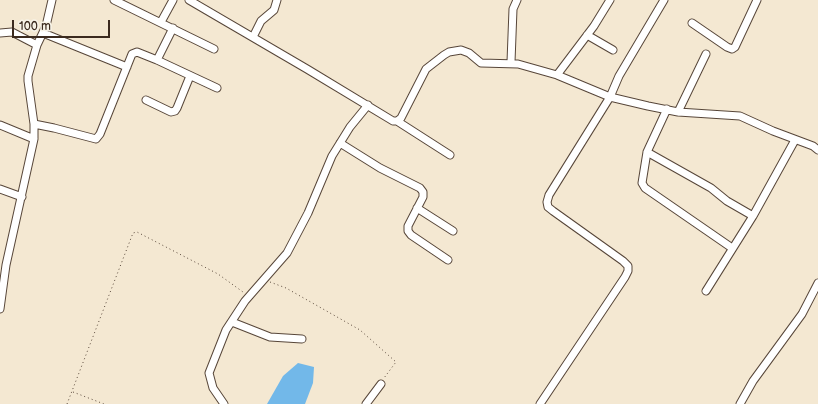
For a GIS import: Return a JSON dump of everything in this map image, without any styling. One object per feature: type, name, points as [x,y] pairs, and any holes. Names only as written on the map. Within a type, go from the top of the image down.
[{"type":"street","points":[[0,309],[6,265],[34,139],[34,124],[28,81],[29,70],[37,45],[44,33],[52,0]]},
{"type":"street","points":[[114,0],[214,49]]},
{"type":"street","points":[[161,22],[173,0]]},
{"type":"street","points":[[189,0],[393,121],[397,121],[450,155]]},
{"type":"street","points":[[253,37],[261,22],[274,10],[277,0]]},
{"type":"street","points":[[511,62],[513,9],[517,0]]},
{"type":"street","points":[[557,75],[587,35],[610,0]]},
{"type":"street","points":[[540,404],[628,271],[628,266],[623,261],[548,207],[547,202],[549,195],[610,97],[619,76],[664,0]]},
{"type":"street","points":[[692,23],[727,48],[732,49],[735,47],[758,0]]},
{"type":"street","points":[[158,60],[173,28]]},
{"type":"street","points":[[0,33],[12,32],[37,45]]},
{"type":"street","points":[[44,33],[127,67]]},
{"type":"street","points":[[587,35],[613,50]]},
{"type":"street","points":[[397,121],[401,118],[426,69],[449,52],[461,50],[468,53],[481,63],[511,62],[557,75],[610,97],[678,112],[740,116],[773,131],[813,146],[818,150]]},
{"type":"street","points":[[34,124],[60,129],[93,140],[96,139],[100,134],[132,54],[137,52],[158,60],[217,88]]},
{"type":"street","points":[[678,112],[706,54]]},
{"type":"street","points":[[146,100],[171,112],[175,111],[190,76]]},
{"type":"street","points":[[224,404],[213,388],[209,373],[226,330],[249,296],[287,253],[308,213],[328,164],[350,127],[368,105]]},
{"type":"street","points":[[667,110],[647,152],[642,183],[645,188],[732,248]]},
{"type":"street","points":[[0,125],[34,139]]},
{"type":"street","points":[[706,291],[753,216],[795,140]]},
{"type":"street","points":[[340,143],[380,168],[420,188],[423,192],[423,196],[408,226],[408,231],[411,235],[448,260]]},
{"type":"street","points":[[647,152],[711,188],[727,201],[753,216]]},
{"type":"street","points":[[0,189],[22,197]]},
{"type":"street","points":[[417,208],[453,231]]},
{"type":"street","points":[[740,404],[753,381],[802,314],[818,283]]},
{"type":"street","points":[[232,322],[270,336],[302,339]]},
{"type":"street","points":[[366,404],[381,384]]},
{"type":"path","points":[[67,404],[133,233],[137,232],[218,274],[249,296]]},
{"type":"path","points":[[264,279],[286,288],[360,330],[396,362],[381,384]]},
{"type":"path","points":[[72,391],[104,404]]},
{"type":"water","points":[[298,363],[314,367],[313,383],[305,404],[267,404],[283,376]]}]
